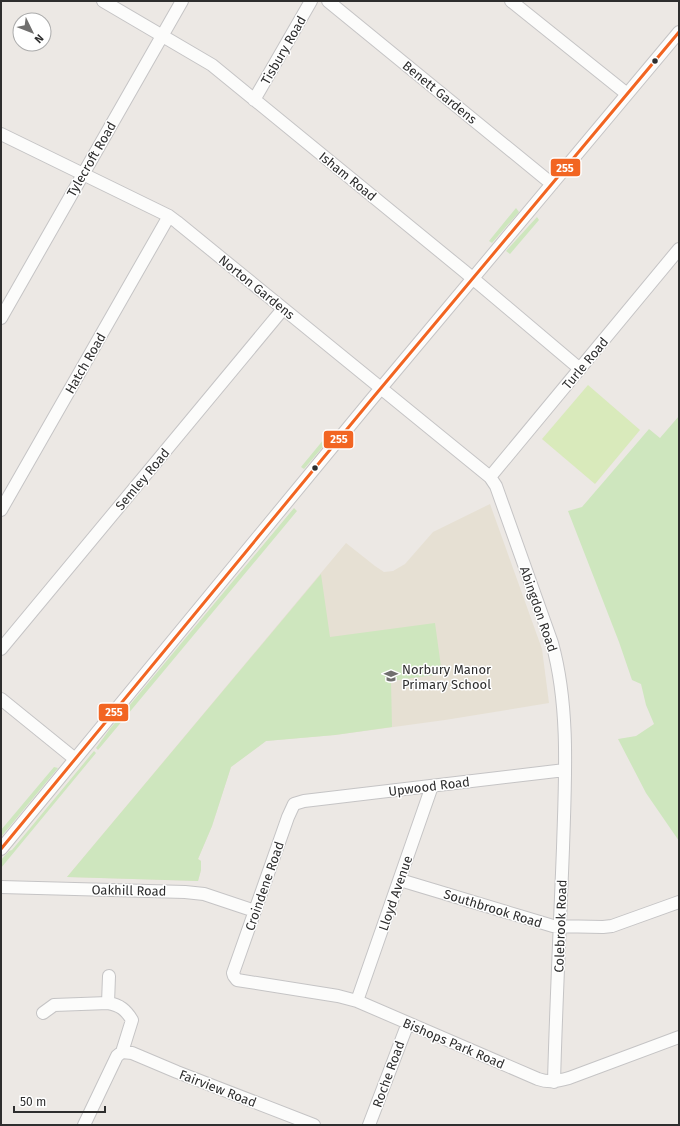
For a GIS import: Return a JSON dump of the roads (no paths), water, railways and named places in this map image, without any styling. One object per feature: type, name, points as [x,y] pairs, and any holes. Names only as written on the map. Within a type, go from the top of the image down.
[{"type":"street","name":"Isham Road","points":[[103,1],[212,65],[473,279],[580,370]]},
{"type":"street","name":"Tylecroft Road","points":[[1,318],[182,1]]},
{"type":"street","name":"Tisbury Road","points":[[254,100],[311,1]]},
{"type":"street","name":"Benett Gardens","points":[[328,1],[552,184]]},
{"type":"street","points":[[511,1],[627,94]]},
{"type":"street","points":[[1,849],[381,388],[679,32]]},
{"type":"street","name":"Norton Gardens","points":[[1,134],[169,216],[490,477]]},
{"type":"street","name":"Hatch Road","points":[[1,510],[169,216]]},
{"type":"street","name":"Turle Road","points":[[490,477],[679,249]]},
{"type":"street","name":"Semley Road","points":[[1,649],[283,309]]},
{"type":"street","name":"Abingdon Road","points":[[490,477],[496,486],[555,653],[562,704],[565,770]]},
{"type":"street","points":[[1,699],[75,759]]},
{"type":"street","name":"Upwood Road","points":[[294,804],[304,801],[565,770]]},
{"type":"street","name":"Colebrook Road","points":[[554,1082],[565,770]]},
{"type":"street","name":"Lloyd Avenue","points":[[357,1001],[432,786]]},
{"type":"street","name":"Croindene Road","points":[[235,968],[288,816],[294,804]]},
{"type":"street","name":"Southbrook Road","points":[[400,880],[553,926],[607,926],[679,902]]},
{"type":"street","name":"Oakhill Road","points":[[1,887],[185,892],[204,894],[255,911]]},
{"type":"street","name":"Bishops Park Road","points":[[235,968],[234,976],[237,980],[338,996],[357,1001],[543,1081],[554,1082],[569,1078],[679,1036]]},
{"type":"street","points":[[108,1003],[109,976]]},
{"type":"street","points":[[43,1013],[54,1005],[108,1003],[116,1004],[127,1012],[132,1020],[122,1052],[117,1056],[84,1125]]},
{"type":"street","name":"Roche Road","points":[[369,1125],[408,1023]]},
{"type":"street","name":"Fairview Road","points":[[122,1052],[132,1053],[314,1125]]},
{"type":"place","name":"Norbury Manor Primary School","points":[[391,676]]}]
